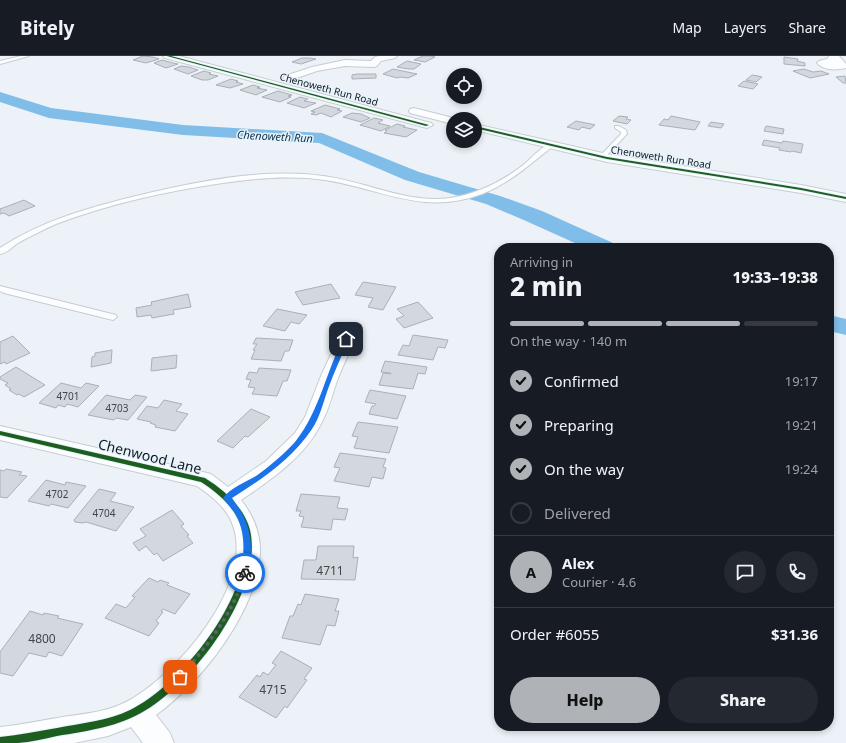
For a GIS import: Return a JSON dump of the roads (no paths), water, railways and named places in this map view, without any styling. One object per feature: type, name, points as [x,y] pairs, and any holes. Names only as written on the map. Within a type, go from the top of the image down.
[{"type":"street","points":[[168,56],[427,125]]},
{"type":"street","name":"Chenoweth Run Road","points":[[204,56],[446,119]]},
{"type":"street","points":[[335,56],[345,63]]},
{"type":"street","points":[[288,78],[315,69],[345,63],[374,64],[378,59],[392,56]]},
{"type":"street","points":[[353,105],[366,99]]},
{"type":"street","name":"Chenoweth Run Road","points":[[482,129],[602,157],[794,188],[846,198]]},
{"type":"street","points":[[227,498],[280,461],[297,444],[310,427],[320,407],[325,389],[346,339]]},
{"type":"street","name":"Chenwood Lane","points":[[0,433],[203,480],[219,490],[227,498],[241,519],[246,530],[248,548],[247,568],[240,589],[227,616],[204,650],[180,677],[157,699],[143,708],[121,718],[98,725],[0,741]]},
{"type":"street","points":[[143,708],[140,717],[160,743]]},
{"type":"lane","points":[[0,63],[27,56]]},
{"type":"lane","points":[[602,157],[624,134],[624,131],[617,128]]},
{"type":"lane","points":[[0,252],[36,230],[67,216],[161,192],[223,180],[259,176],[317,177],[419,199],[438,201],[492,188],[518,172],[550,146]]},
{"type":"lane","points":[[0,288],[7,292],[113,317]]},
{"type":"waterway","name":"Chenoweth Run","points":[[0,97],[49,113],[183,130],[322,138],[412,176],[493,200],[534,216],[594,243]]},
{"type":"waterway","name":"Chenoweth Run","points":[[834,324],[846,327]]}]
